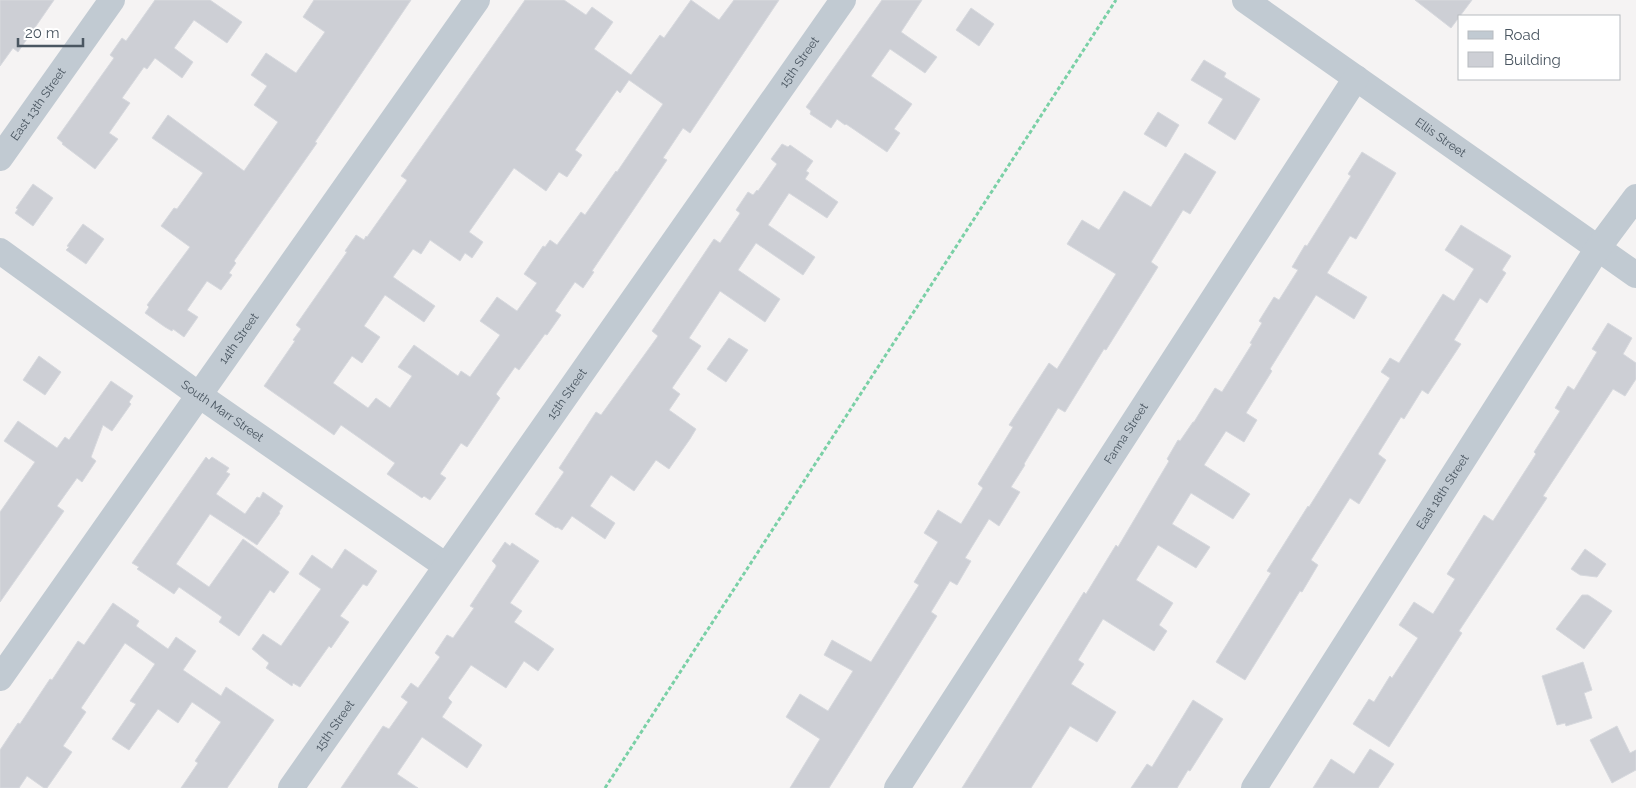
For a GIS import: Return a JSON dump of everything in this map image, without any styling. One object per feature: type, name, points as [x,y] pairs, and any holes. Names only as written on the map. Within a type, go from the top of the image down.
[{"type":"street","name":"East 13th Street","points":[[0,158],[112,0]]},
{"type":"street","name":"14th Street","points":[[0,678],[477,0]]},
{"type":"street","name":"15th Street","points":[[291,788],[843,0]]},
{"type":"street","name":"Ellis Street","points":[[1244,0],[1636,275]]},
{"type":"street","name":"Fanna Street","points":[[897,788],[1356,78]]},
{"type":"street","name":"East 18th Street","points":[[1254,788],[1598,248],[1636,197]]},
{"type":"street","name":"South Marr Street","points":[[0,251],[199,396],[446,566]]},
{"type":"path","points":[[606,788],[1116,0]]},
{"type":"building","points":[[0,0],[54,0],[18,52],[13,48],[0,66]]},
{"type":"building","points":[[155,0],[210,0],[242,22],[227,43],[194,20],[174,48],[193,62],[182,78],[155,58],[147,69],[144,67],[122,98],[130,103],[109,133],[118,139],[95,169],[57,138],[114,58],[110,55],[122,38],[126,41]]},
{"type":"building","points":[[314,0],[411,0],[315,142],[317,143],[234,261],[236,263],[229,273],[232,275],[221,290],[207,281],[187,310],[198,317],[184,337],[145,313],[149,307],[147,305],[190,247],[161,226],[174,208],[177,209],[203,173],[152,138],[168,115],[244,171],[278,122],[254,105],[267,86],[251,75],[266,53],[296,73],[325,32],[303,17]]},
{"type":"building","points":[[525,0],[564,0],[586,15],[592,7],[613,22],[594,49],[631,75],[660,35],[664,38],[691,0],[719,20],[734,0],[779,0],[690,133],[683,128],[663,158],[667,160],[592,271],[594,272],[583,288],[575,282],[555,311],[561,315],[547,335],[545,334],[519,370],[515,367],[496,394],[500,398],[467,447],[461,443],[440,474],[446,478],[430,500],[424,496],[422,498],[387,474],[395,463],[341,425],[334,435],[264,386],[295,341],[293,340],[301,329],[296,325],[347,252],[345,251],[356,235],[364,240],[367,237],[406,182],[407,180],[401,176]],"holes":[[[629,80],[663,104],[585,215],[581,212],[557,245],[550,240],[545,247],[543,246],[524,274],[537,283],[517,311],[497,297],[480,321],[500,335],[470,377],[461,371],[458,376],[414,345],[398,367],[412,376],[390,408],[376,398],[368,408],[333,383],[352,356],[362,363],[380,337],[364,326],[385,295],[424,322],[435,306],[393,277],[413,249],[421,254],[430,240],[460,261],[465,253],[472,258],[483,242],[469,232],[514,168],[546,191],[559,172],[567,177],[582,155],[575,150],[617,90],[620,93]]]},
{"type":"building","points":[[882,0],[922,0],[901,32],[937,57],[925,73],[890,49],[871,76],[912,104],[894,129],[900,133],[887,152],[837,119],[831,128],[810,114],[811,111],[806,107]]},
{"type":"building","points":[[1415,0],[1472,0],[1461,15],[1458,15],[1458,19],[1451,28]]},
{"type":"building","points":[[971,8],[994,24],[979,46],[956,30]]},
{"type":"building","points":[[1204,60],[1226,73],[1224,77],[1260,99],[1235,140],[1208,123],[1223,99],[1191,80]]},
{"type":"building","points":[[1158,112],[1179,125],[1166,147],[1144,134]]},
{"type":"building","points":[[782,144],[788,147],[790,145],[813,161],[806,171],[809,173],[805,179],[838,202],[827,218],[789,193],[768,225],[815,257],[803,275],[756,243],[738,270],[780,299],[765,322],[720,291],[689,338],[701,346],[672,388],[680,394],[669,410],[696,429],[669,469],[656,460],[634,491],[611,475],[590,506],[615,523],[605,539],[572,516],[562,530],[556,528],[535,514],[564,472],[559,468],[596,412],[601,415],[658,336],[652,331],[714,239],[720,243],[739,215],[740,213],[736,210],[748,192],[753,195],[758,191],[777,164],[771,159]]},
{"type":"building","points":[[1362,152],[1396,173],[1356,239],[1350,236],[1327,273],[1367,297],[1354,319],[1316,295],[1270,369],[1272,371],[1246,413],[1257,420],[1244,442],[1226,431],[1204,465],[1250,494],[1233,519],[1191,493],[1172,524],[1210,547],[1196,568],[1158,545],[1136,580],[1173,603],[1159,625],[1167,631],[1154,651],[1103,619],[1078,660],[1084,664],[1071,684],[1116,712],[1097,742],[1070,726],[1031,788],[962,788],[1084,592],[1086,594],[1116,545],[1118,547],[1169,461],[1167,459],[1178,440],[1180,441],[1194,422],[1215,388],[1222,392],[1252,344],[1250,343],[1262,323],[1259,321],[1274,297],[1279,300],[1298,270],[1292,267],[1351,176],[1348,174]]},
{"type":"building","points":[[1185,153],[1216,172],[1190,214],[1183,210],[1151,262],[1158,267],[1065,412],[1058,408],[1011,487],[1020,492],[999,526],[989,519],[965,558],[971,561],[957,585],[950,581],[931,612],[937,616],[829,788],[790,788],[820,739],[786,717],[800,694],[828,711],[853,671],[824,655],[832,640],[871,662],[919,585],[914,582],[938,542],[924,533],[938,510],[961,524],[983,488],[978,484],[1013,427],[1009,425],[1049,363],[1057,369],[1116,274],[1067,244],[1082,220],[1099,230],[1124,191],[1151,207]]},
{"type":"building","points":[[33,184],[53,198],[33,226],[15,213],[18,209],[16,208]]},
{"type":"building","points":[[83,224],[104,239],[86,264],[66,250]]},
{"type":"building","points":[[1461,225],[1511,256],[1502,270],[1506,273],[1487,303],[1480,298],[1454,340],[1461,344],[1428,394],[1422,390],[1404,419],[1401,417],[1378,454],[1386,460],[1359,504],[1350,498],[1311,560],[1318,565],[1245,680],[1216,662],[1271,573],[1267,571],[1390,378],[1381,372],[1390,358],[1399,363],[1443,294],[1454,301],[1474,269],[1445,250]]},
{"type":"building","points":[[1608,323],[1632,338],[1623,354],[1636,363],[1636,379],[1625,396],[1613,389],[1543,496],[1547,498],[1459,631],[1462,633],[1389,747],[1353,724],[1369,699],[1374,702],[1390,676],[1392,678],[1418,638],[1399,625],[1414,602],[1433,614],[1455,579],[1447,574],[1484,515],[1493,521],[1536,454],[1534,452],[1560,411],[1555,408],[1568,386],[1574,390],[1597,352],[1592,349]]},
{"type":"building","points":[[729,338],[748,350],[726,382],[707,369]]},
{"type":"building","points":[[39,356],[61,372],[45,395],[23,380]]},
{"type":"building","points":[[111,381],[133,396],[129,402],[131,404],[112,431],[103,425],[91,457],[96,461],[82,482],[77,478],[57,506],[64,511],[0,602],[0,512],[35,462],[4,441],[18,421],[57,448],[65,437],[69,440]]},
{"type":"building","points":[[206,457],[209,460],[212,457],[229,468],[226,472],[230,474],[216,494],[245,514],[263,492],[283,506],[257,545],[210,514],[176,564],[209,587],[243,539],[289,572],[274,593],[270,590],[239,636],[219,622],[222,617],[179,587],[174,594],[137,569],[139,567],[132,563]]},
{"type":"building","points":[[505,542],[510,546],[512,543],[539,561],[510,603],[522,611],[514,622],[554,649],[538,671],[524,661],[506,688],[471,665],[448,698],[452,702],[442,717],[482,745],[467,768],[422,737],[397,774],[418,788],[341,788],[383,726],[389,729],[408,702],[401,697],[411,683],[418,688],[440,657],[435,653],[447,635],[453,638],[474,608],[470,606],[496,567],[492,561]]},
{"type":"building","points":[[345,549],[377,571],[367,586],[363,584],[340,616],[349,622],[331,648],[329,646],[300,687],[293,683],[292,686],[266,668],[269,663],[252,649],[263,634],[281,646],[321,589],[299,574],[312,555],[332,569]]},
{"type":"building","points":[[1585,549],[1606,564],[1597,577],[1580,575],[1571,569]]},
{"type":"building","points":[[1582,595],[1588,595],[1612,611],[1584,649],[1556,629]]},
{"type":"building","points":[[113,603],[139,621],[136,626],[168,649],[176,637],[196,651],[183,670],[221,696],[226,687],[274,720],[227,788],[181,788],[198,763],[195,761],[221,722],[192,702],[178,723],[158,709],[129,750],[112,739],[136,704],[130,701],[155,664],[125,643],[81,708],[86,712],[63,746],[72,752],[47,788],[44,788],[27,776],[19,788],[0,788],[0,750],[50,679],[52,680],[78,641],[84,645]]},
{"type":"building","points":[[1583,662],[1592,690],[1584,693],[1592,718],[1566,726],[1565,723],[1557,725],[1542,676]]},
{"type":"building","points":[[1193,700],[1223,719],[1190,771],[1188,770],[1177,788],[1131,788],[1147,764],[1152,767]]},
{"type":"building","points":[[1617,726],[1630,753],[1636,750],[1636,770],[1612,783],[1590,740]]},
{"type":"building","points":[[1370,749],[1394,764],[1378,788],[1313,788],[1331,759],[1354,774]]}]
